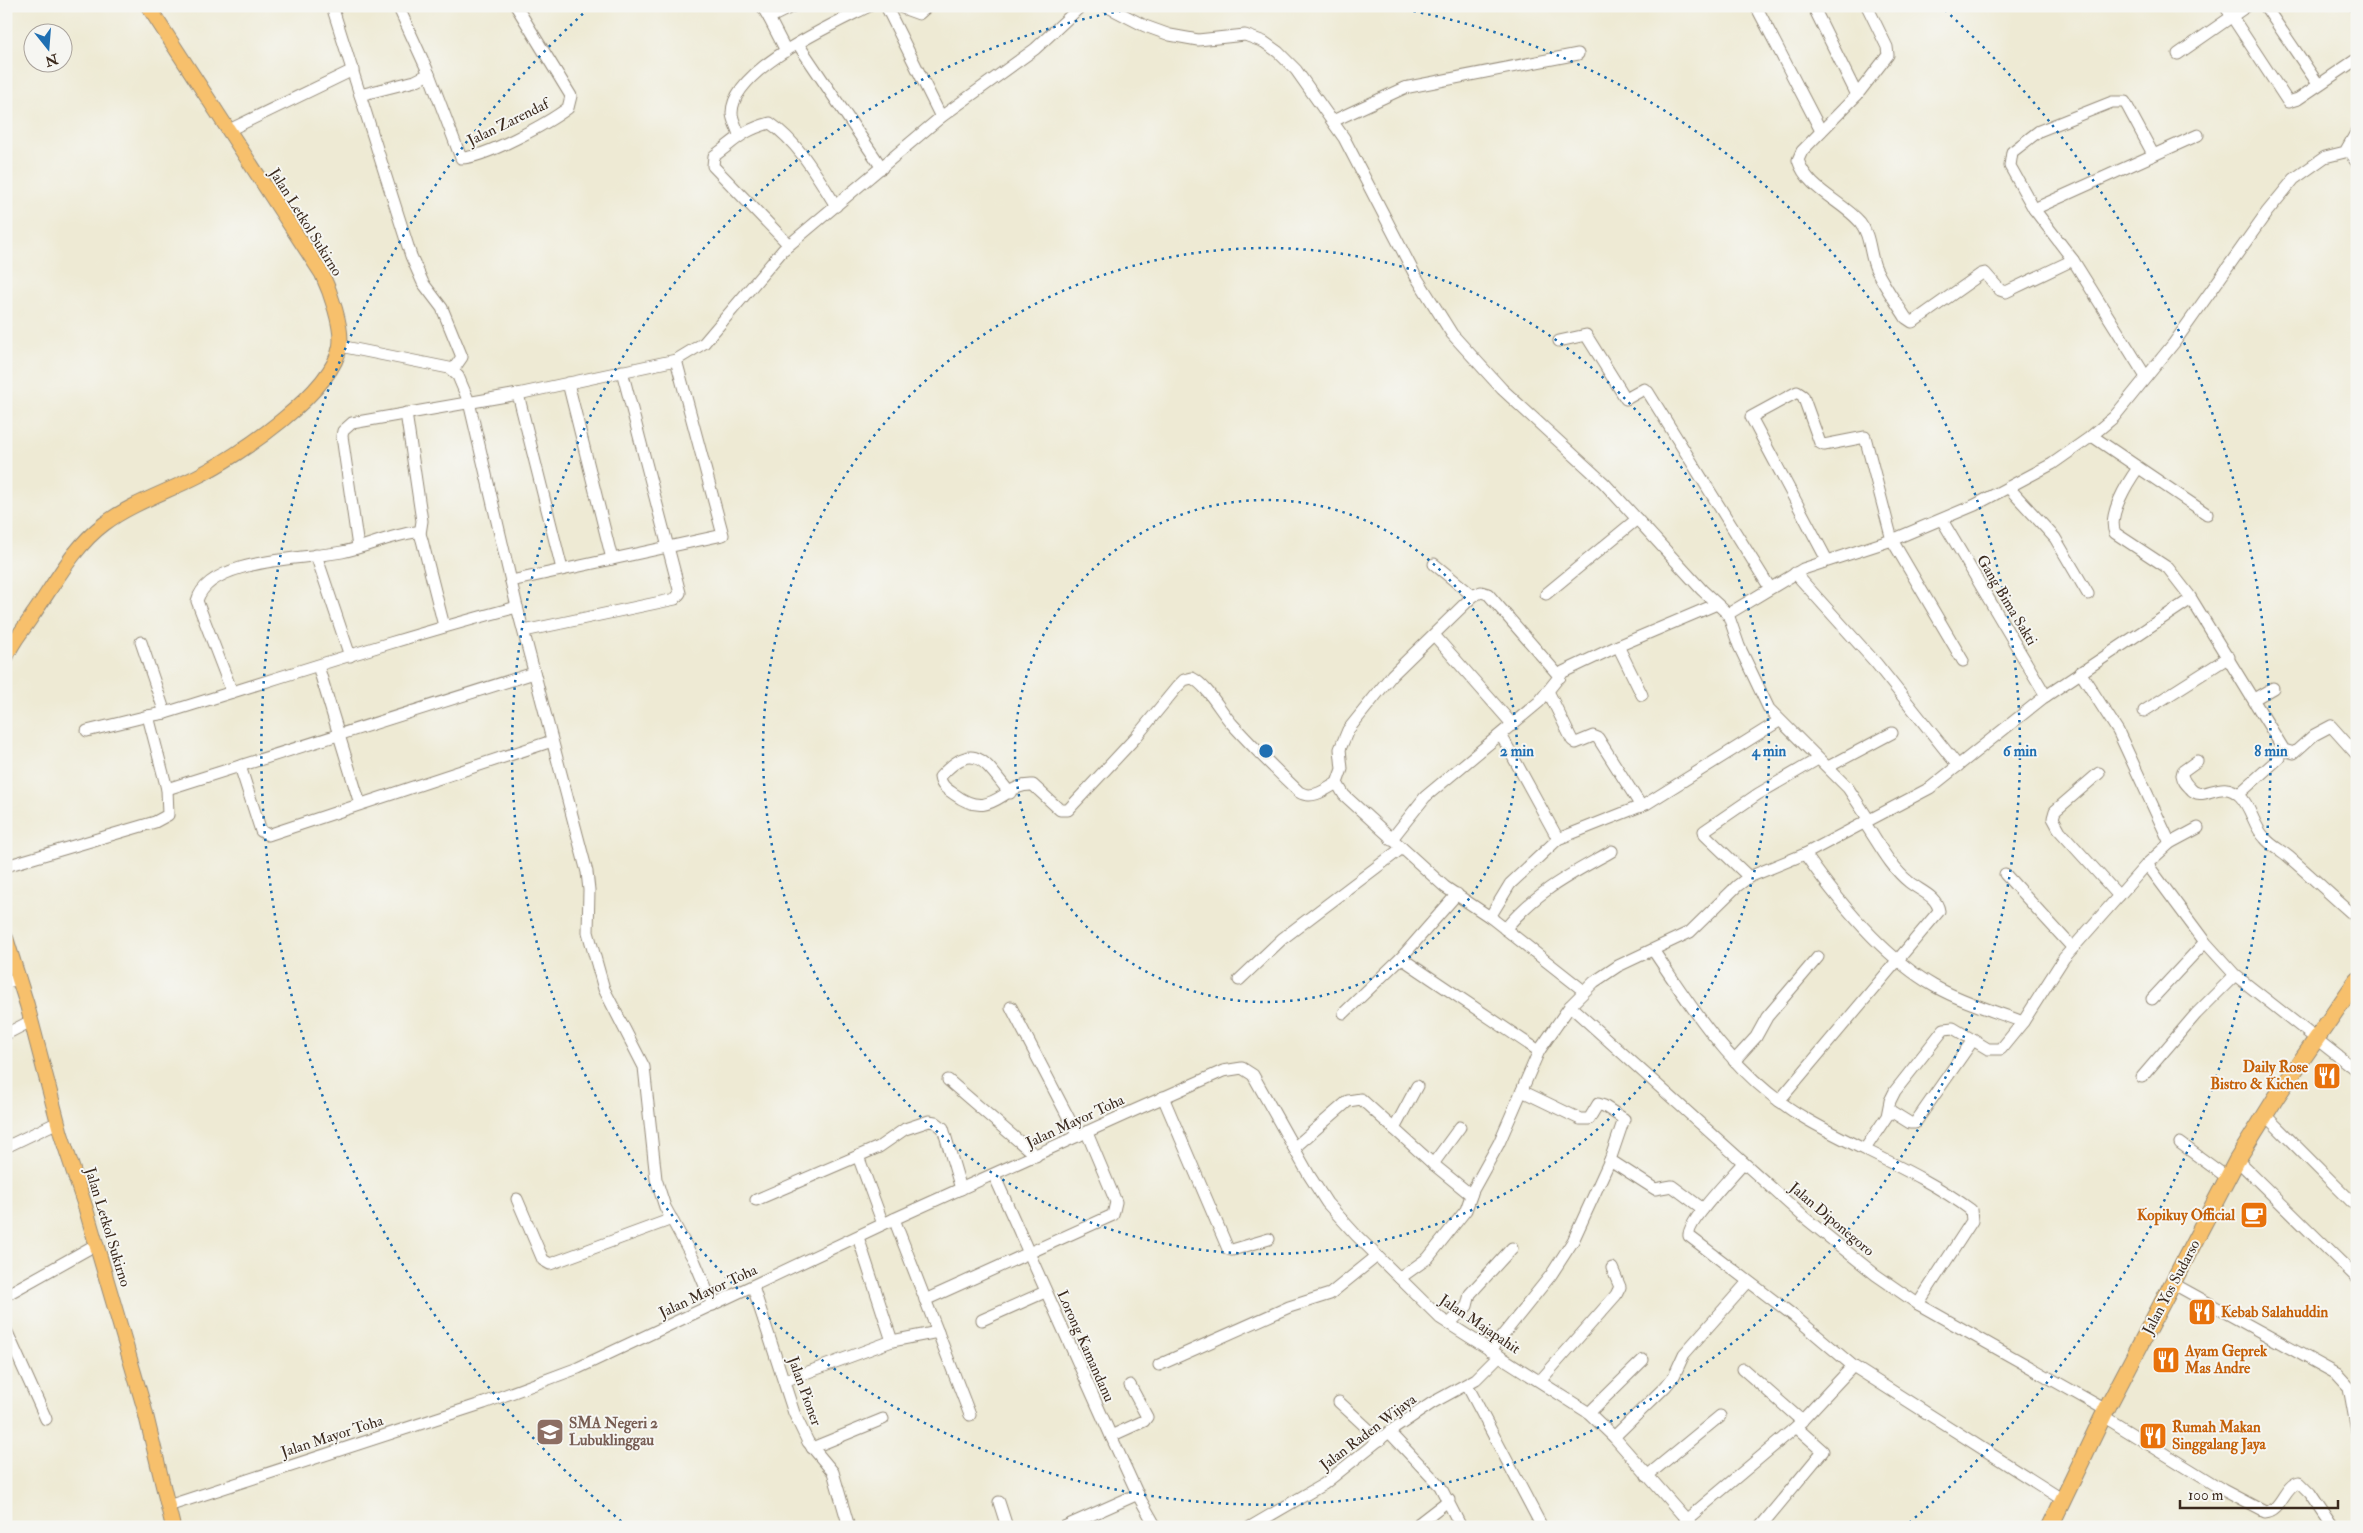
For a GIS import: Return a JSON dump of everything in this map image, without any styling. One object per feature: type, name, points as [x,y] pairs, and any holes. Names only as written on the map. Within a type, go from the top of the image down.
[{"type":"highway","name":"Jalan Yos Sudarso","points":[[2050,1527],[2105,1413],[2237,1160],[2264,1115],[2357,980]]},
{"type":"main road","name":"Jalan Letkol Sukirno","points":[[148,6],[322,274],[335,310],[340,346]]},
{"type":"main road","points":[[6,658],[65,568],[84,543],[103,525],[120,513],[199,476],[259,438],[304,402],[334,364],[340,346]]},
{"type":"main road","name":"Jalan Letkol Sukirno","points":[[6,938],[13,981],[31,1021],[58,1122],[97,1244],[144,1406],[173,1527]]},
{"type":"street","points":[[332,6],[411,256],[423,283],[442,308],[462,357],[453,370]]},
{"type":"street","points":[[360,95],[415,81],[429,74],[398,6]]},
{"type":"street","name":"Jalan Zarendaf","points":[[429,74],[461,158],[470,158],[496,148],[557,116],[568,108],[571,96],[516,6]]},
{"type":"street","points":[[762,6],[786,51]]},
{"type":"street","points":[[769,18],[794,6]]},
{"type":"street","points":[[739,134],[732,112],[738,91],[752,75],[786,51],[869,6]]},
{"type":"street","points":[[886,6],[941,117]]},
{"type":"street","points":[[897,6],[919,14],[928,6]]},
{"type":"street","points":[[358,547],[342,436],[343,431],[352,423],[518,394],[676,360],[704,344],[759,276],[789,244],[941,117],[1035,49],[1081,6]]},
{"type":"street","points":[[1106,6],[1145,26],[1170,35],[1198,40],[1245,35],[1264,42],[1278,52],[1296,70],[1333,121],[1415,275],[1452,334],[1502,389],[1604,483],[1728,614],[1738,646],[1769,708],[1779,721],[1848,788],[1866,821],[1898,871],[1908,882],[1936,901],[1939,911],[1933,919],[1779,1101]]},
{"type":"street","points":[[1756,6],[1821,131]]},
{"type":"street","points":[[1813,6],[1857,95]]},
{"type":"street","points":[[1868,6],[1889,51],[1888,55],[1857,95],[1821,131],[1798,160],[1800,167],[1824,192],[1860,222],[1867,232],[1872,258],[1877,270],[1906,318],[1912,322],[1981,274],[1985,273],[2000,290],[2006,292],[2073,260]]},
{"type":"street","points":[[2225,6],[2288,102],[2298,99],[2357,59]]},
{"type":"street","points":[[2178,54],[2247,6]]},
{"type":"street","points":[[2265,6],[2318,84]]},
{"type":"street","points":[[798,44],[882,168]]},
{"type":"street","points":[[1333,121],[1404,88],[1578,54]]},
{"type":"street","points":[[229,130],[353,70]]},
{"type":"street","points":[[2146,378],[2073,260],[2034,209],[2010,166],[2012,152],[2039,131],[2112,102],[2125,102],[2153,154]]},
{"type":"street","points":[[789,244],[712,166],[714,156],[732,144],[739,134],[770,123],[796,147],[836,206]]},
{"type":"street","points":[[1728,614],[1795,573],[1827,560],[1892,540],[1942,520],[2009,488],[2052,464],[2092,436],[2114,416],[2146,378],[2294,179],[2325,158],[2348,150],[2357,131]]},
{"type":"street","points":[[2034,209],[2198,134]]},
{"type":"street","points":[[2348,150],[2357,163]]},
{"type":"street","points":[[1559,341],[1586,335],[1626,399],[1640,390],[1644,389],[1648,392],[1770,588]]},
{"type":"street","points":[[340,346],[453,370]]},
{"type":"street","points":[[511,582],[612,558],[721,536],[723,533],[676,360]]},
{"type":"street","points":[[453,370],[470,402],[511,582],[588,877],[589,937],[607,996],[644,1067],[656,1179],[661,1197],[695,1262],[713,1305]]},
{"type":"street","points":[[524,631],[678,597],[679,585],[622,371]]},
{"type":"street","points":[[568,383],[612,558]]},
{"type":"street","points":[[1827,560],[1751,416],[1797,392],[1803,396],[1820,443],[1824,445],[1865,437],[1892,540],[1963,662]]},
{"type":"street","points":[[518,394],[562,569]]},
{"type":"street","points":[[406,413],[422,521],[420,534],[444,626]]},
{"type":"street","points":[[2092,436],[2208,514]]},
{"type":"street","points":[[2138,468],[2123,489],[2113,519],[2114,530],[2168,568],[2229,657],[2284,750],[2288,753],[2294,753],[2314,735],[2331,726],[2357,755]]},
{"type":"street","points":[[2009,488],[2054,538],[2088,594]]},
{"type":"street","points":[[1546,594],[1637,519]]},
{"type":"street","name":"Gang Bima Sakti","points":[[1942,520],[2046,696]]},
{"type":"street","points":[[232,692],[197,605],[198,596],[212,580],[233,570],[342,552],[407,533],[420,534]]},
{"type":"street","points":[[316,555],[350,656]]},
{"type":"street","points":[[1434,564],[1473,596]]},
{"type":"street","points":[[1795,573],[1876,663],[1958,766]]},
{"type":"street","points":[[1010,793],[985,763],[968,756],[956,762],[940,777],[946,788],[958,797],[975,804],[985,804],[1010,793],[1023,786],[1033,785],[1060,810],[1068,810],[1136,737],[1177,687],[1184,680],[1192,678],[1206,689],[1214,703],[1259,754],[1299,792],[1305,796],[1311,796],[1337,783],[1342,769],[1340,749],[1348,730],[1392,675],[1473,596],[1481,592],[1488,594],[1560,677]]},
{"type":"street","points":[[1400,1278],[1428,1258],[1466,1210],[1470,1203],[1471,1195],[1499,1144],[1539,1051],[1570,1006],[1584,991],[1607,972],[1690,932],[1748,877],[1805,854],[1930,788],[2046,696],[2191,599]]},
{"type":"street","points":[[1391,840],[1425,797],[1501,736],[1539,702],[1569,668],[1717,604]]},
{"type":"street","points":[[88,731],[165,712],[444,626],[518,607]]},
{"type":"street","points":[[1434,635],[1513,725]]},
{"type":"street","points":[[141,642],[165,712]]},
{"type":"street","points":[[1618,646],[1642,695]]},
{"type":"street","points":[[2144,710],[2229,657]]},
{"type":"street","points":[[318,666],[360,804]]},
{"type":"street","points":[[2080,672],[2118,732],[2170,843]]},
{"type":"street","points":[[167,789],[534,673]]},
{"type":"street","points":[[2254,699],[2273,688]]},
{"type":"street","points":[[1548,691],[1572,740],[1576,743],[1594,736],[1598,738],[1641,806]]},
{"type":"street","points":[[6,866],[162,819],[168,815],[167,789],[148,716]]},
{"type":"street","points":[[1490,917],[1510,884],[1558,840],[1606,818],[1641,806],[1779,721]]},
{"type":"street","points":[[1828,768],[1892,733]]},
{"type":"street","points":[[1501,736],[1558,840]]},
{"type":"street","points":[[240,766],[262,832],[265,835],[552,741]]},
{"type":"street","points":[[2239,794],[2279,758]]},
{"type":"street","points":[[1748,877],[1705,835],[1704,831],[1758,794],[1818,759]]},
{"type":"street","points":[[2197,761],[2183,771],[2182,775],[2194,793],[2200,795],[2222,787],[2230,788],[2239,794],[2245,801],[2258,831],[2266,840],[2287,855],[2357,918]]},
{"type":"street","points":[[2099,772],[2054,811],[2053,818],[2060,831],[2119,896]]},
{"type":"street","points":[[1337,783],[1344,795],[1391,840],[1445,887],[1490,917],[1584,991]]},
{"type":"street","points":[[1865,1149],[1889,1110],[1890,1101],[1895,1091],[1944,1029],[1953,1028],[1988,1049],[1996,1050],[2004,1046],[2023,1022],[2072,948],[2147,864],[2170,843],[2198,828]]},
{"type":"street","points":[[1239,980],[1282,940],[1402,848]]},
{"type":"street","points":[[1505,929],[1521,910],[1545,889],[1612,851]]},
{"type":"street","points":[[1805,854],[1844,907],[1898,959],[1934,986],[2023,1022]]},
{"type":"street","points":[[2147,864],[2204,942],[2235,975],[2315,1040],[2357,1071]]},
{"type":"street","points":[[2005,874],[2072,948]]},
{"type":"street","points":[[1344,1013],[1402,958],[1457,894]]},
{"type":"street","points":[[2152,999],[2204,942]]},
{"type":"street","points":[[1653,950],[1707,1030],[1734,1061],[1779,1101],[1806,1119],[1939,1187],[1970,1210],[1973,1215],[1972,1221],[1918,1304]]},
{"type":"street","points":[[1734,1061],[1756,1037],[1767,1017],[1818,957]]},
{"type":"street","points":[[1402,958],[1539,1051]]},
{"type":"street","points":[[2142,1077],[2196,1014],[2235,975]]},
{"type":"street","name":"Jalan Diponegoro","points":[[1570,1006],[1743,1163],[1841,1248],[1918,1304],[2105,1413],[2223,1490],[2264,1512],[2274,1509],[2294,1484],[2299,1482],[2310,1493],[2333,1527]]},
{"type":"street","points":[[925,1300],[1108,1219],[1116,1210],[1116,1202],[1082,1135],[1011,1007]]},
{"type":"street","points":[[6,1034],[31,1021]]},
{"type":"street","points":[[1889,1110],[1910,1123],[1915,1123],[1973,1040]]},
{"type":"street","name":"Jalan Mayor Toha","points":[[168,1506],[534,1386],[586,1365],[888,1222],[1223,1071],[1246,1070]]},
{"type":"street","name":"Jalan Majapahit","points":[[1246,1070],[1260,1085],[1294,1148],[1327,1202],[1377,1256],[1449,1324],[1589,1413],[1614,1437],[1689,1523]]},
{"type":"street","points":[[948,1080],[1036,1156]]},
{"type":"street","points":[[1394,1129],[1417,1086]]},
{"type":"street","name":"Jalan Raden Wijaya","points":[[1250,1527],[1324,1484],[1389,1432],[1432,1403],[1467,1386],[1483,1373],[1494,1354],[1551,1275],[1568,1248],[1610,1160],[1623,1122],[1622,1116],[1598,1104],[1589,1119],[1580,1119],[1522,1091]]},
{"type":"street","points":[[1164,1098],[1228,1249],[1232,1250],[1268,1239]]},
{"type":"street","points":[[1294,1148],[1348,1101],[1357,1098],[1364,1101],[1433,1164],[1471,1195]]},
{"type":"street","points":[[2264,1115],[2357,1207]]},
{"type":"street","points":[[756,1200],[879,1147],[901,1131],[929,1120],[943,1128],[961,1189]]},
{"type":"street","points":[[6,1147],[58,1122]]},
{"type":"street","points":[[1433,1164],[1460,1127]]},
{"type":"street","points":[[2180,1143],[2228,1178]]},
{"type":"street","points":[[858,1156],[925,1300],[970,1416]]},
{"type":"street","points":[[1610,1160],[1656,1189],[1672,1186],[1703,1209]]},
{"type":"street","points":[[2237,1160],[2357,1278]]},
{"type":"street","points":[[1743,1163],[1703,1209],[1690,1228],[1689,1236],[1794,1316],[1853,1366],[2063,1500]]},
{"type":"street","name":"Lorong Kamandanu","points":[[994,1175],[1028,1255],[1111,1436],[1138,1494],[1156,1527]]},
{"type":"street","points":[[517,1199],[543,1260],[550,1264],[672,1219]]},
{"type":"street","points":[[858,1236],[892,1341]]},
{"type":"street","points":[[6,1295],[97,1244]]},
{"type":"street","points":[[1449,1324],[1467,1306],[1470,1294],[1512,1248]]},
{"type":"street","points":[[1159,1364],[1289,1308],[1330,1294],[1377,1256]]},
{"type":"street","points":[[1540,1381],[1619,1291],[1612,1268]]},
{"type":"street","points":[[1614,1437],[1666,1386],[1674,1376],[1684,1354],[1747,1282]]},
{"type":"street","points":[[2172,1283],[2337,1374],[2349,1387],[2357,1431]]},
{"type":"street","name":"Jalan Pioner","points":[[753,1287],[800,1428],[812,1448],[836,1477],[849,1527]]},
{"type":"street","points":[[982,1320],[1046,1292]]},
{"type":"street","points":[[6,1330],[46,1419]]},
{"type":"street","points":[[784,1381],[892,1341],[938,1332]]},
{"type":"street","points":[[1589,1413],[1643,1360]]},
{"type":"street","points":[[1689,1523],[1799,1424],[1853,1366]]},
{"type":"street","points":[[1743,1369],[1799,1424],[1823,1451],[1760,1527]]},
{"type":"street","points":[[1111,1436],[1147,1417],[1130,1385]]},
{"type":"street","points":[[1467,1386],[1542,1527]]},
{"type":"street","points":[[1339,1402],[1380,1440]]},
{"type":"street","points":[[1647,1476],[1720,1416]]},
{"type":"street","points":[[812,1448],[883,1419]]},
{"type":"street","points":[[1389,1432],[1437,1482],[1449,1500],[1461,1527]]},
{"type":"street","points":[[1064,1527],[1138,1494]]},
{"type":"street","points":[[1414,1527],[1449,1500]]},
{"type":"street","points":[[998,1502],[1007,1527]]},
{"type":"place","name":"Daily Rose Bistro & Kichen","points":[[2327,1076]]},
{"type":"place","name":"Kopikuy Official","points":[[2254,1215]]},
{"type":"place","name":"Kebab Salahuddin","points":[[2202,1312]]},
{"type":"place","name":"Ayam Geprek Mas Andre","points":[[2166,1360]]},
{"type":"place","name":"SMA Negeri 2 Lubuklinggau","points":[[550,1432]]},
{"type":"place","name":"Rumah Makan Singgalang Jaya","points":[[2153,1436]]}]
